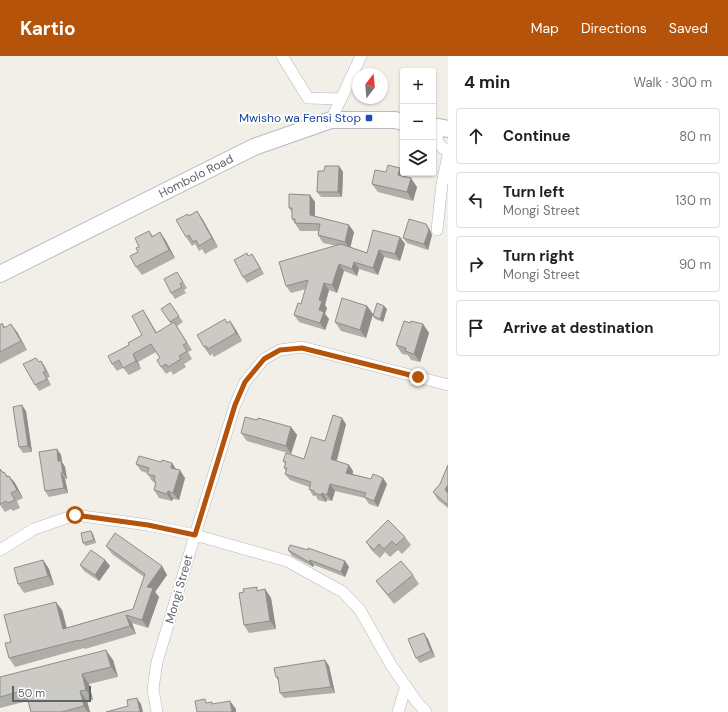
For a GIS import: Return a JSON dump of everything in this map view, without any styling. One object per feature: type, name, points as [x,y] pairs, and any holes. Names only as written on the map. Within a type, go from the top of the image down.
[{"type":"street","points":[[282,56],[308,98],[341,98]]},
{"type":"street","points":[[331,120],[361,56]]},
{"type":"street","name":"Hombolo Road","points":[[0,274],[254,147],[331,120],[400,121]]},
{"type":"street","points":[[440,128],[437,137],[438,142],[440,146],[448,151]]},
{"type":"street","points":[[437,230],[442,184],[448,155]]},
{"type":"street","name":"Mongi Street","points":[[157,712],[153,689],[157,662],[195,535],[235,405],[245,382],[264,359],[280,350],[302,348],[448,385]]},
{"type":"street","points":[[0,550],[34,529],[75,515],[148,525],[195,535],[287,562],[343,592],[360,610],[391,665],[416,701],[426,712]]},
{"type":"street","points":[[398,712],[406,686]]},
{"type":"building","points":[[388,165],[400,168],[398,175],[411,178],[407,192],[372,184],[375,170],[386,172]]},
{"type":"building","points":[[325,166],[339,166],[338,192],[317,192],[318,171],[324,171]]},
{"type":"building","points":[[289,194],[310,195],[310,215],[349,225],[345,242],[318,235],[320,224],[295,223],[295,219],[292,219],[292,208],[289,208]]},
{"type":"building","points":[[197,211],[212,238],[199,246],[196,240],[193,242],[189,235],[186,237],[176,220],[188,214],[189,216]]},
{"type":"building","points":[[409,219],[426,224],[429,230],[424,244],[403,238]]},
{"type":"building","points":[[373,230],[400,237],[395,254],[379,250],[373,268],[354,262],[352,269],[339,264],[332,285],[324,283],[319,300],[322,301],[319,310],[324,312],[320,323],[294,315],[298,303],[301,304],[308,280],[286,286],[279,262],[341,244],[367,253]]},
{"type":"building","points":[[149,231],[152,237],[160,232],[169,250],[136,267],[130,256],[138,252],[136,248],[139,247],[135,238]]},
{"type":"building","points":[[247,253],[248,256],[252,254],[260,268],[243,277],[234,260]]},
{"type":"building","points":[[177,272],[183,282],[180,284],[182,287],[171,293],[164,279]]},
{"type":"building","points":[[342,298],[367,306],[360,330],[335,322]]},
{"type":"building","points":[[170,303],[179,316],[170,322],[161,309]]},
{"type":"building","points":[[377,303],[384,306],[380,319],[373,316]]},
{"type":"building","points":[[143,310],[156,333],[174,322],[187,343],[183,345],[187,351],[179,356],[181,359],[168,367],[166,364],[161,367],[157,360],[160,358],[151,344],[133,354],[136,361],[123,368],[119,360],[112,364],[108,356],[129,345],[128,343],[142,335],[132,316]]},
{"type":"building","points":[[225,319],[227,323],[230,321],[236,333],[208,349],[206,346],[204,347],[197,335]]},
{"type":"building","points":[[404,321],[423,324],[414,354],[405,351],[406,348],[396,345]]},
{"type":"building","points":[[2,323],[4,328],[11,324],[21,341],[0,352],[0,325]]},
{"type":"building","points":[[36,358],[39,362],[41,361],[46,371],[43,372],[47,379],[35,385],[23,364]]},
{"type":"building","points":[[22,405],[28,446],[19,447],[13,407]]},
{"type":"building","points":[[333,415],[342,418],[331,459],[349,465],[346,473],[371,479],[373,474],[383,478],[374,501],[364,497],[366,493],[330,484],[327,495],[322,493],[321,495],[314,493],[314,491],[309,489],[311,482],[285,474],[287,468],[284,468],[286,462],[283,461],[286,453],[304,459],[311,437],[325,441]]},
{"type":"building","points":[[245,417],[257,420],[258,418],[291,427],[286,446],[241,433]]},
{"type":"building","points":[[57,449],[58,461],[61,461],[63,473],[61,473],[64,488],[45,491],[39,452]]},
{"type":"building","points":[[139,456],[161,462],[162,460],[172,463],[171,468],[180,470],[173,493],[168,491],[167,494],[154,490],[156,482],[154,481],[155,476],[147,474],[149,468],[136,464]]},
{"type":"building","points":[[448,465],[448,485],[445,490],[448,493],[448,505],[433,492],[440,484]]},
{"type":"building","points":[[0,469],[7,477],[9,476],[17,490],[11,493],[15,500],[8,503],[6,501],[0,504]]},
{"type":"building","points":[[388,520],[405,537],[396,545],[392,541],[384,549],[379,544],[374,550],[366,542]]},
{"type":"building","points":[[91,531],[94,540],[83,543],[81,533]]},
{"type":"building","points":[[115,533],[162,566],[147,587],[153,588],[142,620],[126,615],[130,626],[79,641],[9,658],[5,643],[11,642],[4,615],[56,602],[63,629],[133,609],[145,574],[106,546]]},
{"type":"building","points":[[290,545],[308,550],[308,548],[345,561],[341,572],[310,560],[309,562],[288,550]]},
{"type":"building","points":[[91,550],[105,560],[95,575],[80,565]]},
{"type":"building","points":[[43,560],[48,576],[18,584],[14,568]]},
{"type":"building","points":[[401,561],[413,575],[388,595],[376,581]]},
{"type":"building","points":[[257,587],[257,591],[265,589],[270,621],[244,625],[239,593],[244,592],[243,589]]},
{"type":"building","points":[[424,633],[431,651],[416,658],[408,639]]},
{"type":"building","points":[[106,650],[111,667],[82,674],[86,690],[80,691],[84,706],[62,712],[31,712],[25,690],[0,697],[0,677]]},
{"type":"building","points":[[325,660],[331,687],[280,693],[278,677],[276,677],[274,668]]},
{"type":"building","points":[[137,698],[140,712],[106,712],[128,706],[127,700]]},
{"type":"building","points":[[205,699],[206,703],[212,702],[212,704],[230,701],[232,712],[197,712],[195,701]]},
{"type":"place","name":"Mwisho wa Fensi Stop","points":[[369,118]]},
{"type":"route","points":[[75,515],[148,525],[195,535],[235,405],[245,382],[264,359],[280,350],[302,348],[333,354],[418,377]]}]
